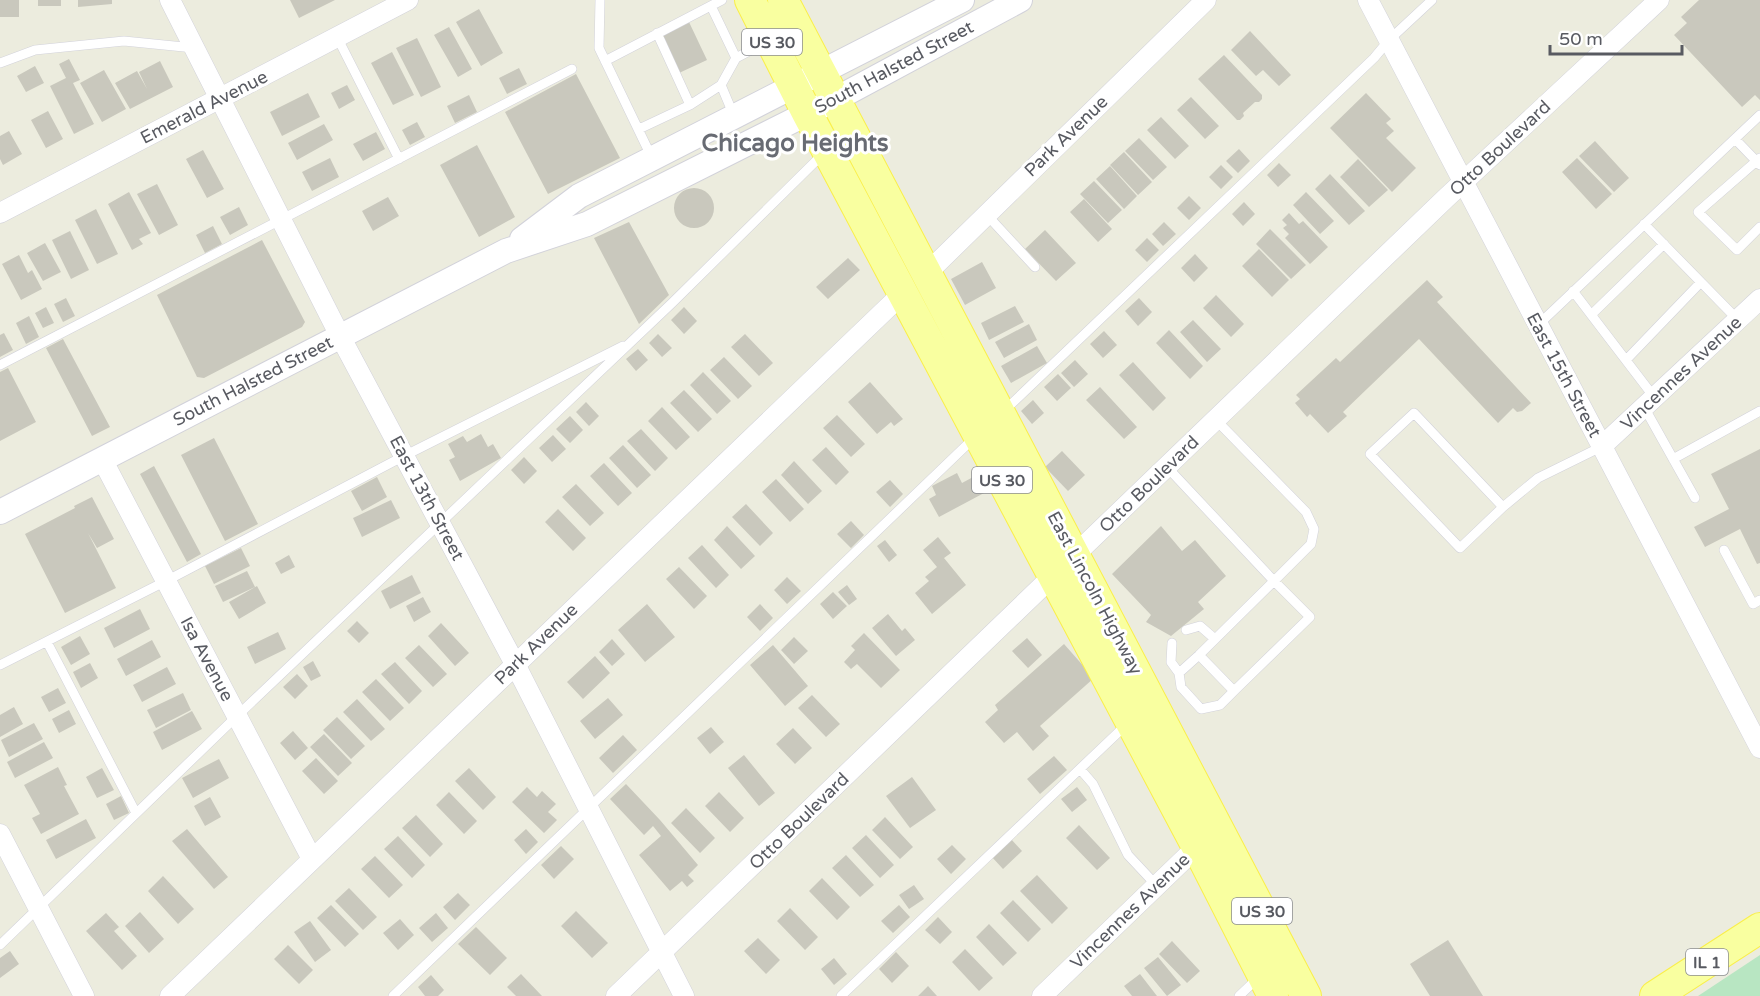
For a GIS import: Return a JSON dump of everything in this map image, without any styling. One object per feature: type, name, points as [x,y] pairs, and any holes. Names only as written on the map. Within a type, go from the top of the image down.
[{"type":"main road","name":"US 30","points":[[750,0],[807,113]]},
{"type":"main road","name":"East Lincoln Highway","points":[[783,0],[1076,555],[1141,711]]},
{"type":"main road","name":"East Lincoln Highway","points":[[807,113],[1053,577],[1141,711],[1208,837],[1306,996]]},
{"type":"main road","name":"East Lincoln Highway","points":[[1208,837],[1268,985]]},
{"type":"main road","name":"IL 1","points":[[1655,996],[1760,928]]},
{"type":"street","name":"East 13th Street","points":[[170,0],[340,336],[515,664],[684,996]]},
{"type":"street","name":"Emerald Avenue","points":[[0,213],[408,0]]},
{"type":"street","name":"South Halsted Street","points":[[506,251],[579,196],[962,0]]},
{"type":"street","name":"South Halsted Street","points":[[0,512],[506,251],[587,224],[834,100],[1020,0]]},
{"type":"street","name":"Park Avenue","points":[[927,273],[1206,0]]},
{"type":"street","name":"East 15th Street","points":[[1368,0],[1760,748]]},
{"type":"street","name":"Otto Boulevard","points":[[616,996],[1463,182],[1659,0]]},
{"type":"street","name":"Park Avenue","points":[[170,996],[903,293]]},
{"type":"street","name":"Vincennes Avenue","points":[[1601,447],[1759,303]]},
{"type":"street","name":"Isa Avenue","points":[[102,459],[312,858]]},
{"type":"street","points":[[0,834],[84,996]]},
{"type":"street","name":"Vincennes Avenue","points":[[1042,996],[1208,837]]},
{"type":"lane","points":[[600,0],[599,48],[652,158]]},
{"type":"lane","points":[[605,61],[722,0]]},
{"type":"lane","points":[[1001,414],[1432,0]]},
{"type":"lane","points":[[711,6],[736,58]]},
{"type":"lane","points":[[657,33],[690,105]]},
{"type":"lane","points":[[337,37],[399,159]]},
{"type":"lane","points":[[639,129],[690,105],[721,85],[736,58],[771,40]]},
{"type":"lane","points":[[0,63],[35,50],[124,41],[194,48]]},
{"type":"lane","points":[[0,365],[572,69]]},
{"type":"lane","points":[[721,85],[734,116]]},
{"type":"lane","points":[[1538,325],[1760,115]]},
{"type":"lane","points":[[1735,139],[1759,162],[1698,212],[1737,250],[1760,227]]},
{"type":"lane","points":[[0,945],[237,716],[632,342],[827,150]]},
{"type":"lane","points":[[986,214],[1035,267]]},
{"type":"lane","points":[[1644,224],[1738,320]]},
{"type":"lane","points":[[1592,314],[1664,244]]},
{"type":"lane","points":[[1626,360],[1701,282]]},
{"type":"lane","points":[[1574,291],[1626,360],[1649,402],[1673,459],[1695,498]]},
{"type":"lane","points":[[0,665],[404,456],[632,342]]},
{"type":"lane","points":[[1673,459],[1760,411]]},
{"type":"lane","points":[[1503,507],[1414,413],[1370,454],[1460,548],[1538,478],[1601,447]]},
{"type":"lane","points":[[1179,673],[1311,544],[1314,530],[1306,512],[1216,420]]},
{"type":"lane","points":[[393,996],[978,434]]},
{"type":"lane","points":[[1167,467],[1310,617],[1220,705],[1202,709],[1181,687],[1179,673],[1171,662],[1172,643]]},
{"type":"lane","points":[[1724,550],[1753,603],[1760,600]]},
{"type":"lane","points":[[1186,630],[1200,626],[1215,639]]},
{"type":"lane","points":[[47,642],[136,813]]},
{"type":"lane","points":[[1199,655],[1234,691]]},
{"type":"lane","points":[[841,996],[1141,711]]},
{"type":"lane","points":[[1080,769],[1093,784],[1128,855],[1157,886]]},
{"type":"lane","points":[[1239,996],[1268,985]]},
{"type":"green space","points":[[1760,955],[1760,996],[1698,996]]},
{"type":"building","points":[[0,0],[19,0],[19,17],[0,17]]},
{"type":"building","points":[[38,0],[61,0],[61,6],[38,6]]},
{"type":"building","points":[[78,0],[112,0],[112,4],[78,7]]},
{"type":"building","points":[[290,0],[335,0],[299,18]]},
{"type":"building","points":[[1699,0],[1760,0],[1760,100],[1755,95],[1742,107],[1674,35],[1687,23],[1681,17]]},
{"type":"building","points":[[479,9],[503,53],[481,66],[456,22]]},
{"type":"building","points":[[689,22],[707,60],[679,73],[661,35]]},
{"type":"building","points":[[449,27],[472,69],[458,77],[434,35]]},
{"type":"building","points":[[1250,31],[1291,75],[1279,86],[1263,70],[1256,76],[1231,50]]},
{"type":"building","points":[[417,38],[441,87],[421,97],[396,48]]},
{"type":"building","points":[[392,52],[414,95],[393,105],[371,63]]},
{"type":"building","points":[[1224,55],[1262,95],[1262,99],[1243,113],[1244,116],[1240,120],[1237,120],[1198,79]]},
{"type":"building","points":[[69,59],[80,80],[73,83],[94,124],[74,134],[50,86],[66,78],[59,64]]},
{"type":"building","points":[[160,61],[173,87],[130,109],[115,83],[137,71],[147,89],[139,72]]},
{"type":"building","points":[[35,66],[44,83],[26,92],[17,76]]},
{"type":"building","points":[[519,68],[527,84],[507,94],[499,78]]},
{"type":"building","points":[[104,70],[126,109],[102,122],[80,83]]},
{"type":"building","points":[[576,74],[620,158],[548,194],[505,112]]},
{"type":"building","points":[[347,85],[355,100],[339,109],[331,93]]},
{"type":"building","points":[[308,93],[320,117],[282,136],[270,112]]},
{"type":"building","points":[[1366,93],[1391,119],[1386,123],[1394,131],[1386,138],[1416,168],[1392,192],[1330,128]]},
{"type":"building","points":[[469,95],[477,112],[455,123],[447,106]]},
{"type":"building","points":[[1191,97],[1219,126],[1205,139],[1177,110]]},
{"type":"building","points":[[48,111],[63,139],[46,148],[31,120]]},
{"type":"building","points":[[1161,117],[1189,146],[1175,159],[1147,130]]},
{"type":"building","points":[[417,122],[425,137],[410,145],[402,130]]},
{"type":"building","points":[[324,124],[333,140],[297,160],[288,143]]},
{"type":"building","points":[[9,131],[22,154],[3,165],[0,159],[0,136]]},
{"type":"building","points":[[376,132],[385,149],[363,161],[353,144]]},
{"type":"building","points":[[1139,138],[1167,167],[1153,180],[1125,151]]},
{"type":"building","points":[[1595,141],[1629,178],[1614,192],[1579,156]]},
{"type":"building","points":[[477,145],[515,217],[479,237],[440,165]]},
{"type":"building","points":[[1239,149],[1250,161],[1238,173],[1226,161]]},
{"type":"building","points":[[203,150],[224,189],[207,198],[186,159]]},
{"type":"building","points":[[1124,152],[1152,182],[1138,195],[1110,165]]},
{"type":"building","points":[[330,158],[339,177],[312,191],[302,172]]},
{"type":"building","points":[[1577,158],[1612,194],[1596,209],[1562,172]]},
{"type":"building","points":[[1358,159],[1388,190],[1369,207],[1340,177]]},
{"type":"building","points":[[1279,163],[1291,175],[1278,187],[1267,175]]},
{"type":"building","points":[[1221,165],[1233,177],[1221,189],[1209,177]]},
{"type":"building","points":[[1110,166],[1137,196],[1124,209],[1096,179]]},
{"type":"building","points":[[1330,174],[1365,211],[1349,225],[1315,189]]},
{"type":"building","points":[[1094,181],[1122,210],[1108,223],[1080,194]]},
{"type":"building","points":[[157,184],[178,225],[159,235],[137,194]]},
{"type":"building","points":[[694,188],[702,189],[708,194],[713,200],[713,216],[708,222],[702,227],[694,228],[686,227],[680,222],[675,216],[674,208],[675,200],[680,194],[686,189]]},
{"type":"building","points":[[129,192],[151,233],[139,239],[143,244],[132,250],[108,204]]},
{"type":"building","points":[[1306,192],[1334,221],[1320,234],[1293,205]]},
{"type":"building","points":[[1189,196],[1201,208],[1189,220],[1177,208]]},
{"type":"building","points":[[388,197],[399,216],[373,231],[362,211]]},
{"type":"building","points":[[1084,199],[1112,229],[1098,242],[1070,212]]},
{"type":"building","points":[[1244,202],[1255,214],[1243,226],[1232,214]]},
{"type":"building","points":[[239,207],[248,225],[230,235],[220,217]]},
{"type":"building","points":[[96,209],[118,254],[97,264],[75,220]]},
{"type":"building","points":[[1289,213],[1299,224],[1303,221],[1328,247],[1310,264],[1285,238],[1289,234],[1283,228],[1287,225],[1282,220]]},
{"type":"building","points":[[629,222],[669,295],[639,324],[594,238]]},
{"type":"building","points":[[1164,222],[1176,234],[1163,246],[1152,234]]},
{"type":"building","points":[[213,226],[222,244],[205,253],[196,235]]},
{"type":"building","points":[[1270,229],[1306,265],[1291,279],[1256,244]]},
{"type":"building","points":[[1045,230],[1076,263],[1056,281],[1025,249]]},
{"type":"building","points":[[70,231],[89,270],[71,279],[52,240]]},
{"type":"building","points":[[1147,238],[1159,250],[1147,262],[1135,250]]},
{"type":"building","points":[[262,240],[305,322],[302,327],[204,378],[197,377],[157,295]]},
{"type":"building","points":[[45,243],[61,272],[43,281],[27,253]]},
{"type":"building","points":[[1259,249],[1289,280],[1272,297],[1242,266]]},
{"type":"building","points":[[1195,254],[1208,268],[1194,282],[1181,268]]},
{"type":"building","points":[[19,255],[28,273],[32,270],[42,289],[21,300],[2,264]]},
{"type":"building","points":[[848,258],[860,270],[828,299],[816,287]]},
{"type":"building","points":[[982,262],[996,288],[965,305],[951,279]]},
{"type":"building","points":[[1427,280],[1443,297],[1437,302],[1531,403],[1522,411],[1517,412],[1513,408],[1498,423],[1419,339],[1343,412],[1347,416],[1328,433],[1310,414],[1307,417],[1295,403],[1300,399],[1296,395],[1336,358],[1340,362]]},
{"type":"building","points":[[1216,295],[1244,324],[1231,337],[1203,308]]},
{"type":"building","points":[[66,298],[75,316],[63,322],[54,304]]},
{"type":"building","points":[[1139,298],[1152,312],[1138,326],[1125,311]]},
{"type":"building","points":[[1015,306],[1024,322],[989,340],[981,323]]},
{"type":"building","points":[[46,307],[54,323],[43,328],[35,313]]},
{"type":"building","points":[[684,307],[697,321],[684,334],[671,320]]},
{"type":"building","points":[[29,316],[39,337],[26,344],[16,323]]},
{"type":"building","points":[[1193,320],[1221,349],[1207,362],[1180,332]]},
{"type":"building","points":[[1029,324],[1037,340],[1004,358],[995,342]]},
{"type":"building","points":[[1169,330],[1203,366],[1190,379],[1156,343]]},
{"type":"building","points":[[1104,331],[1117,345],[1103,358],[1090,344]]},
{"type":"building","points":[[4,333],[13,350],[0,357],[0,335]]},
{"type":"building","points":[[658,334],[672,348],[662,357],[649,343]]},
{"type":"building","points":[[745,334],[773,363],[759,376],[731,347]]},
{"type":"building","points":[[63,339],[110,427],[92,436],[46,348]]},
{"type":"building","points":[[1037,346],[1047,363],[1011,383],[1001,366]]},
{"type":"building","points":[[638,349],[648,360],[636,371],[626,359]]},
{"type":"building","points":[[724,357],[752,386],[738,399],[710,370]]},
{"type":"building","points":[[1075,360],[1088,374],[1074,387],[1061,373]]},
{"type":"building","points":[[1133,362],[1166,398],[1153,411],[1119,375]]},
{"type":"building","points":[[8,368],[36,422],[0,441],[0,372]]},
{"type":"building","points":[[703,372],[731,401],[717,414],[690,385]]},
{"type":"building","points":[[1058,374],[1071,388],[1057,401],[1044,387]]},
{"type":"building","points":[[870,382],[903,419],[894,426],[891,422],[877,434],[848,402]]},
{"type":"building","points":[[1100,387],[1137,427],[1124,439],[1086,400]]},
{"type":"building","points":[[684,390],[712,419],[698,432],[670,403]]},
{"type":"building","points":[[1033,400],[1044,413],[1032,424],[1021,411]]},
{"type":"building","points":[[586,402],[599,416],[589,426],[576,412]]},
{"type":"building","points":[[662,407],[690,437],[676,450],[648,421]]},
{"type":"building","points":[[837,415],[865,444],[851,457],[823,428]]},
{"type":"building","points":[[570,416],[583,430],[570,443],[556,429]]},
{"type":"building","points":[[641,429],[668,458],[655,471],[627,441]]},
{"type":"building","points":[[481,434],[488,447],[493,444],[501,458],[460,481],[449,460],[455,457],[448,444],[463,436],[467,442]]},
{"type":"building","points":[[553,435],[566,449],[552,462],[539,448]]},
{"type":"building","points":[[214,438],[258,524],[225,541],[181,455]]},
{"type":"building","points":[[623,445],[651,475],[637,488],[609,458]]},
{"type":"building","points":[[826,447],[849,472],[836,485],[812,460]]},
{"type":"building","points":[[1760,449],[1760,563],[1757,564],[1740,529],[1705,547],[1694,527],[1729,509],[1711,474]]},
{"type":"building","points":[[1062,451],[1085,475],[1068,491],[1045,467]]},
{"type":"building","points":[[524,457],[537,471],[524,484],[511,470]]},
{"type":"building","points":[[794,461],[822,491],[808,504],[781,475]]},
{"type":"building","points":[[604,463],[632,493],[618,506],[590,476]]},
{"type":"building","points":[[154,466],[201,554],[187,562],[140,474]]},
{"type":"building","points":[[957,473],[962,483],[975,476],[984,493],[939,517],[929,499],[936,495],[932,486]]},
{"type":"building","points":[[377,477],[387,497],[362,511],[351,491]]},
{"type":"building","points":[[776,479],[804,509],[790,522],[762,492]]},
{"type":"building","points":[[890,480],[903,494],[890,507],[876,492]]},
{"type":"building","points":[[576,484],[604,513],[590,526],[562,497]]},
{"type":"building","points":[[92,497],[114,539],[97,548],[88,533],[116,588],[65,613],[25,534]]},
{"type":"building","points":[[391,500],[400,518],[362,537],[353,518]]},
{"type":"building","points":[[746,504],[773,533],[760,546],[732,517]]},
{"type":"building","points":[[558,509],[586,538],[573,551],[545,522]]},
{"type":"building","points":[[851,521],[864,535],[851,548],[837,534]]},
{"type":"building","points":[[727,526],[755,556],[741,569],[714,540]]},
{"type":"building","points":[[1161,526],[1182,551],[1195,540],[1226,576],[1198,602],[1204,609],[1171,636],[1146,622],[1151,615],[1112,574]]},
{"type":"building","points":[[938,537],[951,553],[944,558],[966,585],[932,614],[915,593],[929,581],[925,577],[937,567],[923,550]]},
{"type":"building","points":[[885,540],[897,555],[889,562],[877,546]]},
{"type":"building","points":[[702,545],[729,575],[716,588],[688,558]]},
{"type":"building","points":[[241,548],[250,566],[214,584],[205,566]]},
{"type":"building","points":[[289,555],[295,567],[281,574],[275,563]]},
{"type":"building","points":[[679,567],[707,596],[694,609],[666,579]]},
{"type":"building","points":[[247,571],[255,587],[223,602],[215,586]]},
{"type":"building","points":[[412,575],[421,593],[390,609],[381,591]]},
{"type":"building","points":[[787,577],[801,591],[787,604],[774,590]]},
{"type":"building","points":[[847,585],[857,599],[849,605],[838,592]]},
{"type":"building","points":[[257,586],[266,603],[239,619],[229,602]]},
{"type":"building","points":[[833,592],[847,606],[833,619],[820,604]]},
{"type":"building","points":[[423,597],[431,612],[414,622],[406,606]]},
{"type":"building","points":[[647,604],[675,637],[645,662],[618,630]]},
{"type":"building","points":[[760,604],[773,618],[760,631],[747,617]]},
{"type":"building","points":[[140,609],[150,629],[114,648],[104,628]]},
{"type":"building","points":[[888,614],[902,631],[905,628],[915,640],[896,656],[872,628]]},
{"type":"building","points":[[357,621],[369,633],[359,643],[347,631]]},
{"type":"building","points":[[441,623],[469,653],[455,666],[428,636]]},
{"type":"building","points":[[278,632],[286,649],[255,664],[247,647]]},
{"type":"building","points":[[864,633],[900,670],[881,688],[857,664],[851,669],[844,662],[855,650],[851,646]]},
{"type":"building","points":[[80,636],[90,654],[71,665],[61,647]]},
{"type":"building","points":[[794,637],[808,651],[794,664],[781,650]]},
{"type":"building","points":[[1027,638],[1042,655],[1028,668],[1012,651]]},
{"type":"building","points":[[612,639],[625,654],[612,666],[599,652]]},
{"type":"building","points":[[152,640],[161,657],[126,676],[117,659]]},
{"type":"building","points":[[1064,644],[1094,678],[1040,726],[1049,736],[1033,751],[1017,732],[1004,743],[985,722],[998,710],[995,705]]},
{"type":"building","points":[[419,645],[447,674],[433,687],[405,658]]},
{"type":"building","points":[[773,645],[808,686],[785,706],[750,665]]},
{"type":"building","points":[[595,656],[610,673],[583,699],[567,682]]},
{"type":"building","points":[[313,661],[321,676],[311,681],[303,667]]},
{"type":"building","points":[[395,662],[422,691],[409,704],[381,674]]},
{"type":"building","points":[[90,663],[98,678],[81,688],[73,672]]},
{"type":"building","points":[[167,667],[176,684],[142,702],[133,685]]},
{"type":"building","points":[[297,674],[308,686],[295,699],[283,687]]},
{"type":"building","points":[[376,679],[404,708],[390,721],[362,692]]},
{"type":"building","points":[[58,688],[66,703],[49,712],[41,697]]},
{"type":"building","points":[[183,693],[191,710],[156,728],[147,710]]},
{"type":"building","points":[[812,695],[840,724],[826,737],[798,708]]},
{"type":"building","points":[[608,698],[623,715],[595,739],[580,721]]},
{"type":"building","points":[[357,699],[385,729],[371,741],[343,712]]},
{"type":"building","points":[[14,707],[23,724],[0,737],[0,715]]},
{"type":"building","points":[[69,710],[76,724],[59,733],[52,719]]},
{"type":"building","points":[[192,711],[202,729],[162,750],[153,732]]},
{"type":"building","points":[[337,717],[365,746],[351,759],[323,730]]},
{"type":"building","points":[[34,723],[43,739],[9,757],[1,740]]},
{"type":"building","points":[[711,727],[724,742],[710,754],[697,738]]},
{"type":"building","points":[[793,728],[812,748],[795,764],[776,744]]},
{"type":"building","points":[[293,731],[308,748],[295,760],[280,743]]},
{"type":"building","points":[[324,734],[352,763],[338,776],[310,747]]},
{"type":"building","points":[[623,735],[637,750],[613,773],[599,758]]},
{"type":"building","points":[[44,742],[53,758],[15,778],[7,762]]},
{"type":"building","points":[[744,755],[775,793],[759,806],[728,768]]},
{"type":"building","points":[[1054,756],[1067,770],[1040,794],[1027,779]]},
{"type":"building","points":[[316,758],[338,781],[324,794],[302,771]]},
{"type":"building","points":[[219,759],[229,778],[193,798],[182,778]]},
{"type":"building","points":[[58,767],[67,785],[64,786],[79,814],[41,834],[32,818],[40,814],[24,785]]},
{"type":"building","points":[[102,768],[114,790],[97,798],[86,777]]},
{"type":"building","points":[[469,768],[496,797],[483,810],[455,781]]},
{"type":"building","points":[[912,777],[936,810],[910,828],[886,796]]},
{"type":"building","points":[[626,784],[698,865],[688,875],[694,881],[687,887],[682,881],[670,891],[639,855],[661,836],[653,826],[644,835],[610,799]]},
{"type":"building","points":[[527,787],[537,797],[542,791],[556,804],[548,812],[557,820],[544,833],[512,802]]},
{"type":"building","points":[[1077,787],[1087,800],[1072,812],[1061,799]]},
{"type":"building","points":[[449,792],[477,821],[464,834],[436,805]]},
{"type":"building","points":[[719,792],[744,818],[730,832],[705,806]]},
{"type":"building","points":[[121,796],[129,813],[114,820],[106,804]]},
{"type":"building","points":[[210,797],[221,817],[205,826],[194,806]]},
{"type":"building","points":[[686,808],[715,838],[700,853],[671,823]]},
{"type":"building","points":[[416,815],[443,844],[430,857],[402,828]]},
{"type":"building","points":[[885,817],[913,847],[900,859],[872,830]]},
{"type":"building","points":[[86,819],[96,838],[56,859],[46,840]]},
{"type":"building","points":[[1079,825],[1110,858],[1097,870],[1066,838]]},
{"type":"building","points":[[187,829],[228,877],[214,889],[172,841]]},
{"type":"building","points":[[526,829],[538,842],[526,854],[514,840]]},
{"type":"building","points":[[866,835],[894,865],[880,878],[852,848]]},
{"type":"building","points":[[398,836],[425,865],[412,878],[384,849]]},
{"type":"building","points":[[1011,839],[1022,851],[1003,869],[991,856]]},
{"type":"building","points":[[952,845],[966,859],[951,874],[937,859]]},
{"type":"building","points":[[561,846],[574,859],[554,879],[541,865]]},
{"type":"building","points":[[846,855],[874,885],[860,897],[832,868]]},
{"type":"building","points":[[375,856],[403,885],[389,898],[361,869]]},
{"type":"building","points":[[1037,875],[1068,908],[1052,924],[1020,891]]},
{"type":"building","points":[[163,876],[194,909],[178,924],[148,891]]},
{"type":"building","points":[[822,878],[850,907],[837,920],[809,891]]},
{"type":"building","points":[[914,885],[924,899],[909,909],[899,895]]},
{"type":"building","points":[[349,888],[377,917],[363,930],[335,901]]},
{"type":"building","points":[[458,893],[470,905],[455,920],[443,907]]},
{"type":"building","points":[[1013,900],[1041,929],[1028,942],[1000,913]]},
{"type":"building","points":[[331,905],[359,934],[345,947],[317,918]]},
{"type":"building","points":[[899,905],[910,917],[893,933],[881,921]]},
{"type":"building","points":[[790,908],[818,937],[805,950],[777,921]]},
{"type":"building","points":[[576,911],[608,943],[592,958],[561,926]]},
{"type":"building","points":[[140,912],[164,939],[149,953],[125,926]]},
{"type":"building","points":[[106,913],[119,927],[114,931],[137,956],[122,970],[86,931]]},
{"type":"building","points":[[436,913],[448,928],[432,942],[419,928]]},
{"type":"building","points":[[938,917],[952,932],[940,944],[925,930]]},
{"type":"building","points":[[400,919],[414,935],[398,950],[383,933]]},
{"type":"building","points":[[310,921],[331,950],[315,962],[294,932]]},
{"type":"building","points":[[989,924],[1017,953],[1003,966],[976,937]]},
{"type":"building","points":[[476,927],[507,958],[490,975],[458,944]]},
{"type":"building","points":[[758,938],[780,960],[766,974],[744,951]]},
{"type":"building","points":[[1448,940],[1483,996],[1430,996],[1410,964]]},
{"type":"building","points":[[1172,941],[1200,971],[1187,983],[1159,954]]},
{"type":"building","points":[[288,945],[313,970],[299,984],[274,959]]},
{"type":"building","points":[[965,949],[993,978],[979,991],[952,962]]},
{"type":"building","points":[[10,951],[19,964],[0,978],[0,958]]},
{"type":"building","points":[[896,952],[909,966],[892,983],[879,969]]},
{"type":"building","points":[[1158,957],[1181,985],[1167,996],[1144,968]]},
{"type":"building","points":[[834,958],[847,974],[834,985],[821,969]]},
{"type":"building","points":[[521,974],[542,996],[516,996],[507,987]]},
{"type":"building","points":[[1140,974],[1157,996],[1132,996],[1124,986]]},
{"type":"building","points":[[431,975],[444,990],[438,996],[425,996],[418,987]]},
{"type":"building","points":[[928,986],[937,996],[918,996]]},
{"type":"district","name":"Chicago Heights","points":[[795,143]]}]
